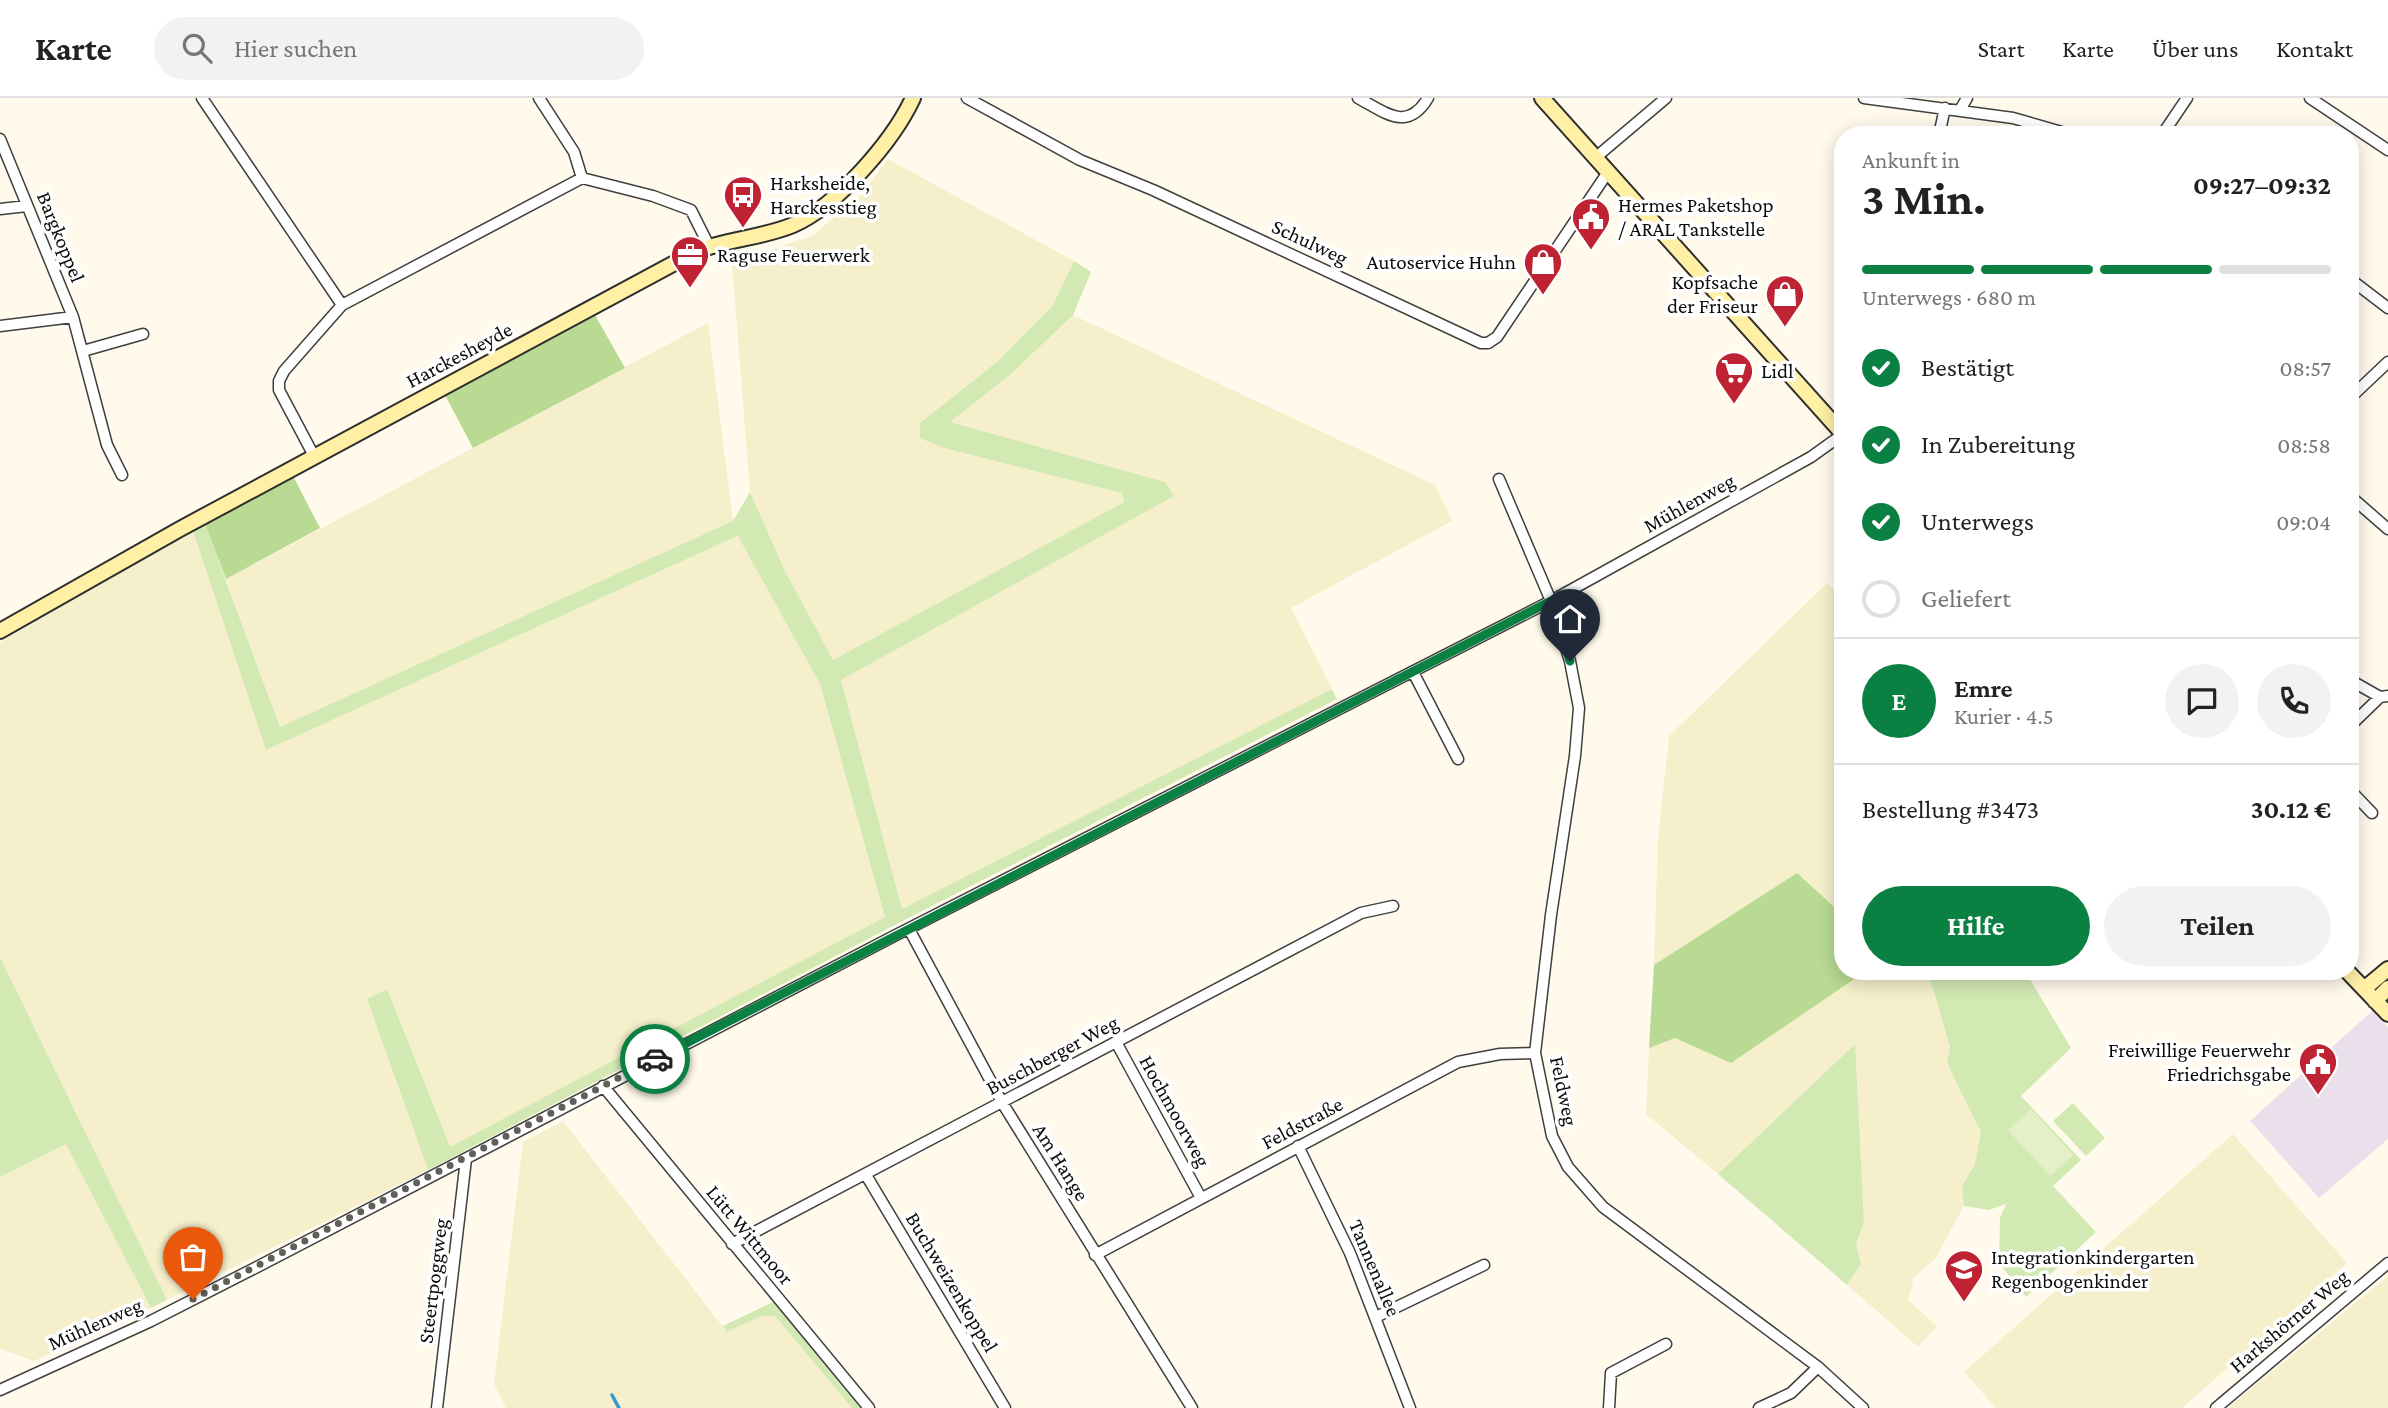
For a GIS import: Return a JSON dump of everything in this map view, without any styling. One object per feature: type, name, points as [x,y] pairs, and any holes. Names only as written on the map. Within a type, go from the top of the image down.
[{"type":"main road","name":"Harckesheyde","points":[[0,631],[314,456],[709,246],[768,233],[805,219],[830,200],[876,154],[896,129],[914,98]]},
{"type":"main road","points":[[1542,98],[1834,424]]},
{"type":"main road","points":[[2364,989],[2388,969]]},
{"type":"main road","points":[[2356,980],[2388,1014]]},
{"type":"main road","points":[[2375,1001],[2388,988]]},
{"type":"street","points":[[202,98],[342,305]]},
{"type":"street","points":[[538,98],[574,152],[582,178]]},
{"type":"street","name":"Schulweg","points":[[967,98],[1080,160],[1153,190],[1481,343],[1488,343],[1497,337],[1608,172]]},
{"type":"street","points":[[1358,98],[1397,118],[1407,118],[1420,110],[1428,98]]},
{"type":"street","points":[[1595,158],[1666,98]]},
{"type":"street","points":[[1864,98],[2013,118],[2041,126]]},
{"type":"street","points":[[1960,110],[1967,98]]},
{"type":"street","points":[[2168,126],[2187,98]]},
{"type":"street","points":[[2310,98],[2352,126]]},
{"type":"street","points":[[1941,126],[1945,108]]},
{"type":"street","points":[[2359,131],[2388,150]]},
{"type":"street","name":"Bargkoppel","points":[[0,139],[73,317],[107,445],[121,475]]},
{"type":"street","points":[[314,456],[279,390],[279,381],[284,371],[342,305],[582,178],[653,196],[691,210],[709,246]]},
{"type":"street","points":[[0,209],[27,206]]},
{"type":"street","points":[[2359,286],[2388,308]]},
{"type":"street","points":[[0,326],[73,317]]},
{"type":"street","points":[[83,351],[143,334]]},
{"type":"street","points":[[2359,389],[2388,362]]},
{"type":"street","name":"Mühlenweg","points":[[0,1390],[150,1321],[1551,601],[1811,457],[1834,440]]},
{"type":"street","points":[[1499,479],[1551,601]]},
{"type":"street","points":[[2359,504],[2388,528]]},
{"type":"street","name":"Feldweg","points":[[1551,601],[1570,661],[1579,708],[1575,757],[1551,915],[1535,1053],[1552,1136],[1568,1167],[1584,1189],[1603,1207],[1818,1367],[1863,1408]]},
{"type":"street","points":[[1413,672],[1458,759]]},
{"type":"street","points":[[2359,684],[2384,697],[2359,718]]},
{"type":"street","points":[[2359,800],[2372,814]]},
{"type":"street","name":"Buschberger Weg","points":[[732,1244],[1003,1104],[1361,913],[1393,906]]},
{"type":"street","name":"Am Hange","points":[[909,929],[1003,1104],[1192,1408]]},
{"type":"street","name":"Hochmoorweg","points":[[1116,1042],[1201,1198]]},
{"type":"street","name":"Feldstraße","points":[[1095,1255],[1458,1062],[1500,1054],[1535,1053]]},
{"type":"street","name":"Lütt Wittmoor","points":[[603,1086],[869,1408]]},
{"type":"street","name":"Tannenallee","points":[[1298,1146],[1350,1253],[1409,1408]]},
{"type":"street","name":"Steertpoggweg","points":[[437,1408],[466,1159]]},
{"type":"street","name":"Buchweizenkoppel","points":[[866,1175],[1005,1408]]},
{"type":"street","name":"Harkshörner Weg","points":[[2216,1408],[2388,1263]]},
{"type":"street","points":[[1376,1317],[1484,1265]]},
{"type":"street","points":[[1609,1408],[1611,1373],[1666,1344]]},
{"type":"street","points":[[1759,1408],[1791,1393],[1818,1367]]},
{"type":"shaded area","points":[[888,159],[1074,261],[1053,305],[998,361],[920,423],[944,448],[1122,493],[1124,502],[833,660],[785,571],[750,492],[732,263],[812,236],[862,194]]},
{"type":"shaded area","points":[[1073,315],[1435,485],[1452,521],[1291,608],[1332,689],[902,909],[841,680],[1173,496],[1165,482],[949,422],[1011,374]]},
{"type":"shaded area","points":[[708,323],[733,521],[280,727],[226,579]]},
{"type":"shaded area","points":[[193,531],[266,750],[739,536],[820,684],[885,917],[449,1148],[387,989],[367,999],[428,1170],[167,1300],[0,957],[0,642]]},
{"type":"shaded area","points":[[1827,583],[1834,590],[1834,907],[1797,873],[1654,965],[1658,839],[1669,736]]},
{"type":"shaded area","points":[[1853,980],[1930,980],[1950,1047],[1947,1063],[1982,1132],[1975,1164],[1962,1186],[1964,1206],[1935,1259],[1914,1277],[1908,1300],[1937,1326],[1918,1347],[1847,1285],[1861,1264],[1856,1244],[1864,1221],[1854,1045],[1718,1174],[1646,1114],[1649,1048],[1675,1038],[1731,1062]]},
{"type":"shaded area","name":"Freiwillige Feuerwehr Friedrichsgabe","points":[[2372,1011],[2388,1027],[2388,1139],[2319,1198],[2250,1121]]},
{"type":"shaded area","points":[[563,1121],[727,1332],[761,1316],[775,1316],[852,1408],[506,1408],[494,1384],[523,1142]]},
{"type":"shaded area","points":[[2233,1134],[2347,1263],[2182,1408],[1996,1408],[1964,1372]]},
{"type":"shaded area","points":[[66,1143],[151,1308],[34,1361],[0,1349],[0,1177]]},
{"type":"shaded area","points":[[2388,1276],[2388,1408],[2228,1408]]},
{"type":"green space","points":[[1074,261],[1091,272],[1073,315],[1011,374],[950,422],[1165,482],[1174,496],[841,680],[902,909],[1332,689],[1337,699],[889,928],[428,1170],[367,999],[387,989],[450,1147],[885,917],[820,684],[738,536],[266,750],[193,531],[205,524],[280,727],[733,521],[750,492],[785,571],[833,660],[1124,502],[1122,493],[944,448],[920,438],[920,423],[998,361],[1053,305]]},
{"type":"green space","points":[[595,315],[625,368],[473,448],[445,395]]},
{"type":"green space","points":[[293,476],[320,528],[226,579],[205,524]]},
{"type":"green space","points":[[1797,873],[1834,907],[1834,980],[1853,980],[1731,1063],[1675,1038],[1649,1048],[1654,965]]},
{"type":"green space","points":[[0,957],[167,1300],[151,1308],[66,1144],[0,1177]]},
{"type":"green space","points":[[1930,980],[2030,980],[2071,1048],[2021,1096],[2081,1160],[2053,1186],[2096,1232],[2026,1297],[1999,1263],[2000,1218],[2006,1204],[1989,1210],[1964,1206],[1962,1186],[1975,1164],[1981,1132],[1947,1063],[1950,1047]]},
{"type":"green space","points":[[1855,1044],[1864,1222],[1856,1244],[1861,1264],[1847,1285],[1718,1174]]},
{"type":"green space","points":[[2073,1103],[2105,1138],[2086,1156],[2053,1121]]},
{"type":"green space","points":[[2031,1109],[2073,1155],[2050,1176],[2008,1130]]},
{"type":"green space","points":[[773,1302],[863,1408],[852,1408],[775,1316],[761,1316],[727,1332],[723,1326]]},
{"type":"waterway","points":[[612,1395],[619,1408]]},
{"type":"way so far","points":[[193,1299],[655,1059]]},
{"type":"place","name":"Harksheide, Harckesstieg","points":[[743,229]]},
{"type":"place","name":"Hermes Paketshop / ARAL Tankstelle","points":[[1591,251]]},
{"type":"place","name":"Raguse Feuerwerk","points":[[690,289]]},
{"type":"place","name":"Autoservice Huhn","points":[[1543,296]]},
{"type":"place","name":"Kopfsache der Friseur","points":[[1785,328]]},
{"type":"place","name":"Lidl","points":[[1734,405]]},
{"type":"place","name":"Freiwillige Feuerwehr Friedrichsgabe","points":[[2318,1096]]},
{"type":"place","name":"Integrationkindergarten Regenbogenkinder","points":[[1964,1303]]},
{"type":"route","points":[[655,1059],[1551,601],[1570,661]]}]
